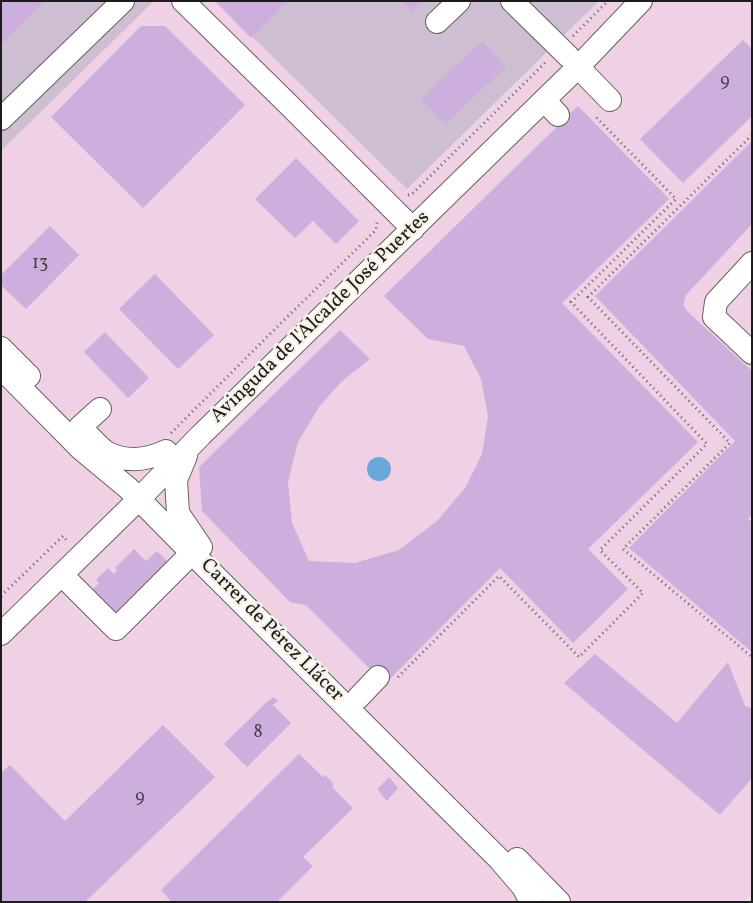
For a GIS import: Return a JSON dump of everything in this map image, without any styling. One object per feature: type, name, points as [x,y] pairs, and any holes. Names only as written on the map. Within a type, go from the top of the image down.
[{"type":"street","points":[[1,119],[122,1]]},
{"type":"street","points":[[183,1],[402,219]]},
{"type":"street","points":[[437,22],[459,1]]},
{"type":"street","points":[[512,1],[610,100]]},
{"type":"street","name":"Avinguda de l'Alcalde José Puertes","points":[[1,634],[62,575],[134,493],[157,454],[568,57],[621,1]]},
{"type":"street","name":"Avinguda de l'Alcalde José Puertes","points":[[1,614],[134,493],[191,446],[402,219],[551,108],[568,57],[641,1]]},
{"type":"street","points":[[752,263],[716,302],[714,317],[752,353]]},
{"type":"street","points":[[1,348],[105,451],[128,459],[157,454]]},
{"type":"street","name":"Carrer de Pérez Llácer","points":[[1,368],[81,449],[134,493],[500,860],[523,887],[531,902]]},
{"type":"street","points":[[80,428],[100,409]]},
{"type":"street","name":"Carrer de Pérez Llácer","points":[[191,446],[176,480],[178,513],[199,545],[296,641],[325,665],[559,902]]},
{"type":"street","points":[[62,575],[116,629],[192,553]]},
{"type":"street","points":[[358,698],[386,679]]},
{"type":"path","points":[[157,454],[184,419],[376,230],[378,221],[402,219],[404,196],[412,194],[568,57],[608,1]]},
{"type":"path","points":[[386,679],[499,576],[579,657],[643,593],[600,550],[707,444],[571,302],[676,199],[588,108]]},
{"type":"path","points":[[752,135],[588,297],[730,443],[623,549],[752,657]]},
{"type":"path","points":[[1,596],[63,536]]},
{"type":"shaded area","points":[[1,1],[154,1],[1,151]]},
{"type":"shaded area","points":[[154,1],[216,1],[407,189],[599,1],[752,1],[752,896],[744,902],[1,902],[1,151]]},
{"type":"shaded area","points":[[216,1],[599,1],[407,189]]},
{"type":"water","points":[[379,457],[388,460],[391,469],[388,478],[379,481],[370,478],[367,469],[370,460]]},
{"type":"building","points":[[1,1],[45,1],[1,45]]},
{"type":"building","points":[[215,1],[288,1],[251,38]]},
{"type":"building","points":[[402,1],[423,1],[413,12]]},
{"type":"building","points":[[141,26],[165,26],[245,105],[143,208],[51,117]]},
{"type":"building","points":[[743,40],[752,49],[752,116],[683,183],[640,139]]},
{"type":"building","points":[[482,41],[506,67],[445,124],[421,99]]},
{"type":"building","points":[[578,106],[669,199],[562,303],[698,442],[588,549],[628,589],[573,643],[500,568],[385,684],[306,605],[290,602],[202,511],[199,467],[340,330],[370,359],[342,381],[319,407],[298,442],[288,482],[292,523],[309,561],[355,563],[399,550],[437,521],[465,488],[482,454],[488,416],[481,379],[464,346],[428,339],[384,296]]},
{"type":"building","points":[[752,141],[752,224],[686,295],[684,306],[687,311],[752,371],[752,515],[748,519],[752,522],[752,652],[629,548],[735,441],[595,296]]},
{"type":"building","points":[[296,158],[359,221],[336,244],[313,221],[295,238],[255,199]]},
{"type":"building","points":[[50,226],[79,255],[26,309],[1,285],[1,275]]},
{"type":"building","points":[[155,274],[214,335],[178,369],[119,309]]},
{"type":"building","points":[[105,332],[149,378],[128,398],[84,352]]},
{"type":"building","points":[[134,549],[146,561],[157,551],[171,565],[114,618],[92,590],[99,583],[96,580],[108,568],[114,574],[117,570],[115,568]]},
{"type":"building","points":[[595,654],[677,723],[728,662],[745,706],[752,708],[752,778],[720,815],[564,683]]},
{"type":"building","points":[[273,697],[278,701],[273,705],[291,723],[247,767],[224,744]]},
{"type":"building","points":[[163,725],[215,777],[85,902],[1,902],[1,773],[10,765],[65,821]]},
{"type":"building","points":[[299,754],[323,777],[325,775],[333,783],[333,788],[353,808],[303,857],[313,866],[277,902],[172,902],[161,890]]},
{"type":"building","points":[[389,777],[398,788],[387,801],[377,789]]}]
